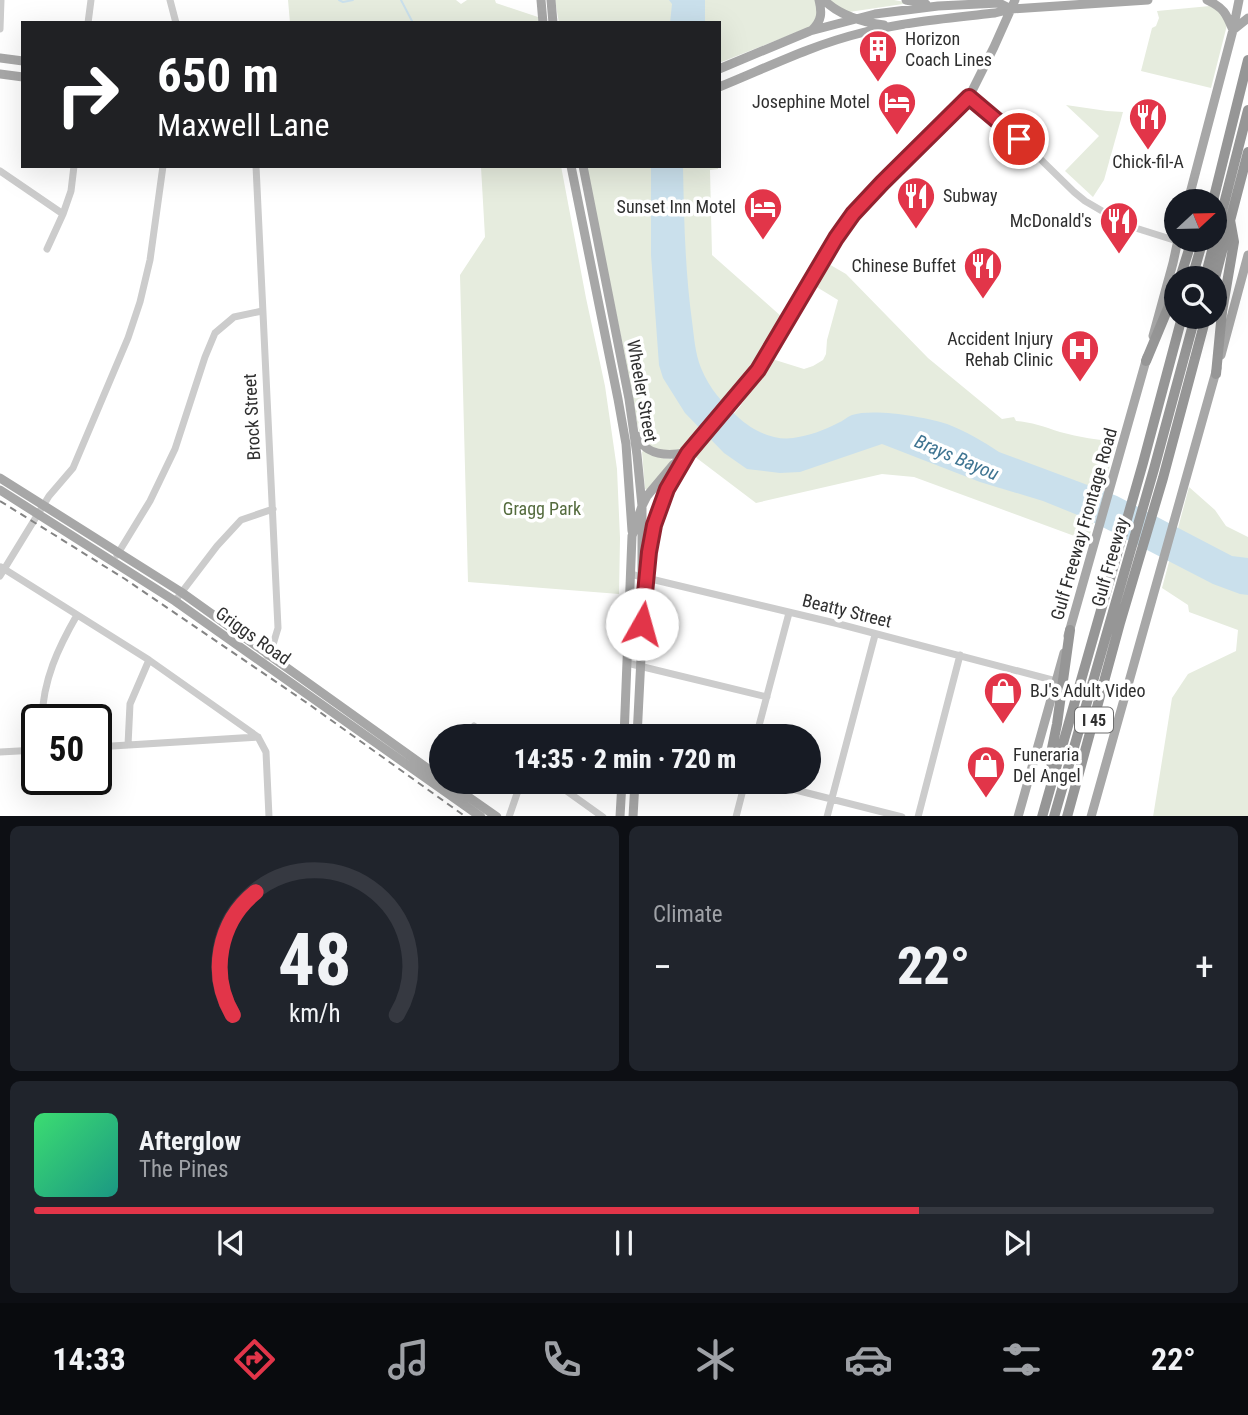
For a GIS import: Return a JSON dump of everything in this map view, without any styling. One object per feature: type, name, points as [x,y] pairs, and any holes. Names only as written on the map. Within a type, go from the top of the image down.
[{"type":"highway","points":[[1216,189],[1248,60]]},
{"type":"highway","points":[[1208,266],[1248,110]]},
{"type":"highway","points":[[1218,266],[1248,152]]},
{"type":"highway","points":[[1216,374],[1222,312],[1234,242],[1230,220]]},
{"type":"highway","points":[[1146,361],[1164,318]]},
{"type":"highway","name":"Gulf Freeway","points":[[1067,816],[1143,463],[1179,329]]},
{"type":"highway","name":"Gulf Freeway","points":[[1054,816],[1192,329]]},
{"type":"highway","name":"Gulf Freeway","points":[[1042,816],[1052,780],[1163,478],[1203,329]]},
{"type":"highway","points":[[1052,780],[1051,753],[1070,631]]},
{"type":"main road","points":[[541,0],[547,18]]},
{"type":"main road","points":[[547,18],[551,0]]},
{"type":"main road","points":[[821,0],[864,22],[892,26]]},
{"type":"main road","points":[[810,31],[820,21],[821,0]]},
{"type":"main road","points":[[906,0],[938,6]]},
{"type":"main road","points":[[721,69],[810,31],[901,9],[1148,0]]},
{"type":"main road","points":[[1207,0],[1224,10],[1233,30]]},
{"type":"main road","points":[[1191,189],[1239,0]]},
{"type":"main road","points":[[721,87],[860,33],[892,26],[995,13],[1013,5]]},
{"type":"main road","points":[[625,724],[632,536],[642,506],[666,473],[688,453],[758,370],[853,214],[969,97],[1013,5]]},
{"type":"main road","points":[[1233,30],[1248,18]]},
{"type":"main road","points":[[0,58],[21,61]]},
{"type":"main road","points":[[0,74],[21,77]]},
{"type":"main road","name":"Wheeler Street","points":[[571,168],[624,433],[632,536]]},
{"type":"main road","name":"Wheeler Street","points":[[583,168],[634,428],[642,506],[645,577]]},
{"type":"main road","name":"Gulf Freeway Frontage Road","points":[[1018,816],[1176,252]]},
{"type":"main road","points":[[1091,816],[1248,255]]},
{"type":"main road","points":[[634,428],[640,442],[648,450],[661,455],[688,453]]},
{"type":"main road","points":[[638,724],[645,577],[654,525],[667,489],[688,453]]},
{"type":"main road","name":"Griggs Road","points":[[0,478],[113,561],[266,657],[429,770]]},
{"type":"main road","name":"Griggs Road","points":[[0,490],[41,509],[118,552],[181,592],[480,816]]},
{"type":"main road","points":[[464,794],[496,816]]},
{"type":"main road","points":[[620,816],[621,794]]},
{"type":"main road","points":[[633,816],[634,794]]},
{"type":"street","points":[[0,29],[1,0]]},
{"type":"street","points":[[88,21],[91,0]]},
{"type":"street","points":[[170,0],[175,21]]},
{"type":"street","points":[[969,97],[1085,201],[1126,225],[1164,237]]},
{"type":"street","points":[[47,248],[71,191],[74,168]]},
{"type":"street","points":[[163,168],[150,260],[128,338],[73,468],[49,496],[1,570],[149,660],[258,737],[266,752],[269,816]]},
{"type":"street","name":"Brock Street","points":[[256,168],[278,628],[272,648],[266,657]]},
{"type":"street","points":[[0,171],[63,214]]},
{"type":"street","points":[[113,561],[150,501],[175,449],[215,333],[234,317],[262,311]]},
{"type":"street","points":[[175,600],[241,520],[273,509]]},
{"type":"street","name":"Beatty Street","points":[[630,574],[839,624],[1056,681]]},
{"type":"street","points":[[760,724],[789,613]]},
{"type":"street","points":[[43,704],[50,669],[77,615]]},
{"type":"street","points":[[827,816],[875,635]]},
{"type":"street","points":[[918,816],[960,655]]},
{"type":"street","points":[[128,746],[130,704],[149,660]]},
{"type":"street","points":[[627,663],[767,697]]},
{"type":"street","points":[[112,746],[258,737]]},
{"type":"street","points":[[0,752],[21,751]]},
{"type":"street","points":[[509,816],[517,794]]},
{"type":"street","points":[[571,794],[603,816]]},
{"type":"street","points":[[736,816],[742,794]]},
{"type":"street","points":[[811,794],[898,816]]},
{"type":"green space","points":[[288,0],[456,0],[461,4],[467,0],[495,0],[496,3],[538,17],[539,21],[290,21]]},
{"type":"green space","points":[[555,0],[816,0],[818,18],[810,27],[721,62],[721,21],[559,21]]},
{"type":"green space","points":[[830,0],[894,0],[910,3],[849,12]]},
{"type":"green space","points":[[1210,6],[1222,12],[1227,25],[1211,88],[1141,71],[1152,28],[1156,26],[1159,18],[1157,11]]},
{"type":"green space","points":[[1066,105],[1123,112],[1104,180],[1093,197],[1065,171],[1099,136]]},
{"type":"green space","name":"Gragg Park","points":[[481,168],[561,168],[605,386],[617,469],[619,594],[468,582],[460,275],[485,237]]},
{"type":"green space","points":[[586,168],[718,168],[710,170],[712,255],[782,317],[751,369],[694,437],[678,450],[658,451],[641,437]]},
{"type":"green space","points":[[827,263],[846,274],[928,358],[1002,419],[1014,417],[1016,421],[1067,434],[1117,442],[1088,541],[914,477],[882,474],[756,503],[694,456],[739,408],[772,359],[804,369],[823,360],[838,300],[815,286]]},
{"type":"green space","points":[[644,450],[672,461],[648,490],[645,489]]},
{"type":"green space","points":[[1189,487],[1215,510],[1226,526],[1248,537],[1248,816],[1153,816],[1172,698],[1188,674],[1236,651],[1238,630],[1189,612],[1188,605],[1162,588]]},
{"type":"water","points":[[669,0],[705,0],[705,21],[670,21],[672,4]]},
{"type":"water","name":"Brays Bayou","points":[[651,168],[683,168],[688,283],[697,356],[712,389],[727,407],[764,434],[778,438],[799,437],[833,426],[852,415],[873,412],[900,414],[947,424],[974,436],[999,452],[1117,496],[1232,556],[1248,558],[1248,595],[1213,584],[1085,518],[1043,501],[980,482],[882,444],[800,472],[780,473],[747,469],[724,453],[685,413],[663,378],[659,365],[651,255]]},
{"type":"waterway","points":[[339,0],[353,0]]},
{"type":"waterway","points":[[401,0],[412,21]]},
{"type":"railway","points":[[0,501],[125,579],[310,705],[465,816]]},
{"type":"place","name":"Horizon Coach Lines","points":[[878,83]]},
{"type":"place","name":"Josephine Motel","points":[[897,136]]},
{"type":"place","name":"Chick-fil-A","points":[[1148,151]]},
{"type":"place","name":"Subway","points":[[916,230]]},
{"type":"place","name":"Sunset Inn Motel","points":[[763,241]]},
{"type":"place","name":"McDonald's","points":[[1119,255]]},
{"type":"place","name":"Chinese Buffet","points":[[983,300]]},
{"type":"place","name":"Accident Injury Rehab Clinic","points":[[1080,383]]},
{"type":"place","name":"BJ's Adult Video","points":[[1003,725]]},
{"type":"place","name":"Funeraria Del Angel","points":[[986,799]]},
{"type":"route","points":[[642,624],[649,552],[654,525],[667,489],[688,453],[758,370],[853,214],[969,97],[1019,139]]}]
